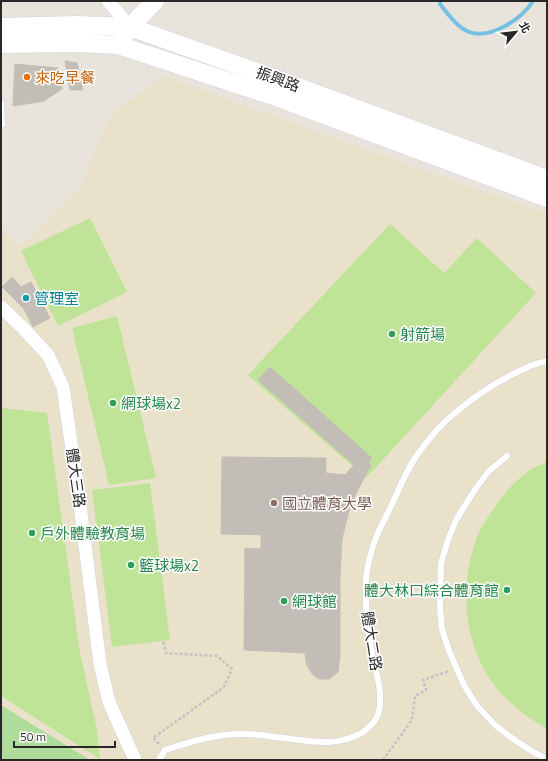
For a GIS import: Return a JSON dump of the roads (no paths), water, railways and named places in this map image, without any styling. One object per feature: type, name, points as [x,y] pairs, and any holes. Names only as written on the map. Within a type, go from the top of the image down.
[{"type":"street","points":[[108,1],[130,27]]},
{"type":"street","points":[[118,45],[130,27],[156,1]]},
{"type":"street","name":"振興路","points":[[1,27],[77,25],[130,27],[282,81],[547,179]]},
{"type":"street","name":"振興路","points":[[1,44],[78,43],[118,45],[276,97],[547,198]]},
{"type":"street","name":"體大三路","points":[[1,308],[22,327],[48,355],[63,387],[80,505],[100,664],[109,702],[135,760]]},
{"type":"lane","points":[[1,104],[2,124]]},
{"type":"lane","name":"體大二路","points":[[159,760],[165,750],[203,738],[241,734],[316,743],[332,742],[349,739],[363,732],[374,722],[379,713],[380,700],[378,678],[372,652],[367,618],[366,578],[377,536],[405,477],[417,455],[454,413],[499,382],[528,367],[547,361]]},
{"type":"lane","points":[[507,456],[489,471],[476,488],[456,520],[448,540],[441,563],[440,608],[442,629],[449,651],[464,685],[476,706],[495,725],[516,741],[547,759]]},
{"type":"waterway","points":[[440,1],[440,4],[457,24],[465,30],[477,34],[486,33],[505,26],[521,15],[533,1]]},
{"type":"place","name":"來吃早餐","points":[[27,77]]},
{"type":"place","name":"管理室","points":[[26,298]]},
{"type":"place","name":"射箭場","points":[[392,334]]},
{"type":"place","name":"網球場x2","points":[[113,403]]},
{"type":"place","name":"國立體育大學","points":[[274,503]]},
{"type":"place","name":"戶外體驗教育場","points":[[32,533]]},
{"type":"place","name":"籃球場x2","points":[[131,565]]},
{"type":"place","name":"體大林口綜合體育館","points":[[507,590]]},
{"type":"place","name":"網球館","points":[[284,601]]}]
